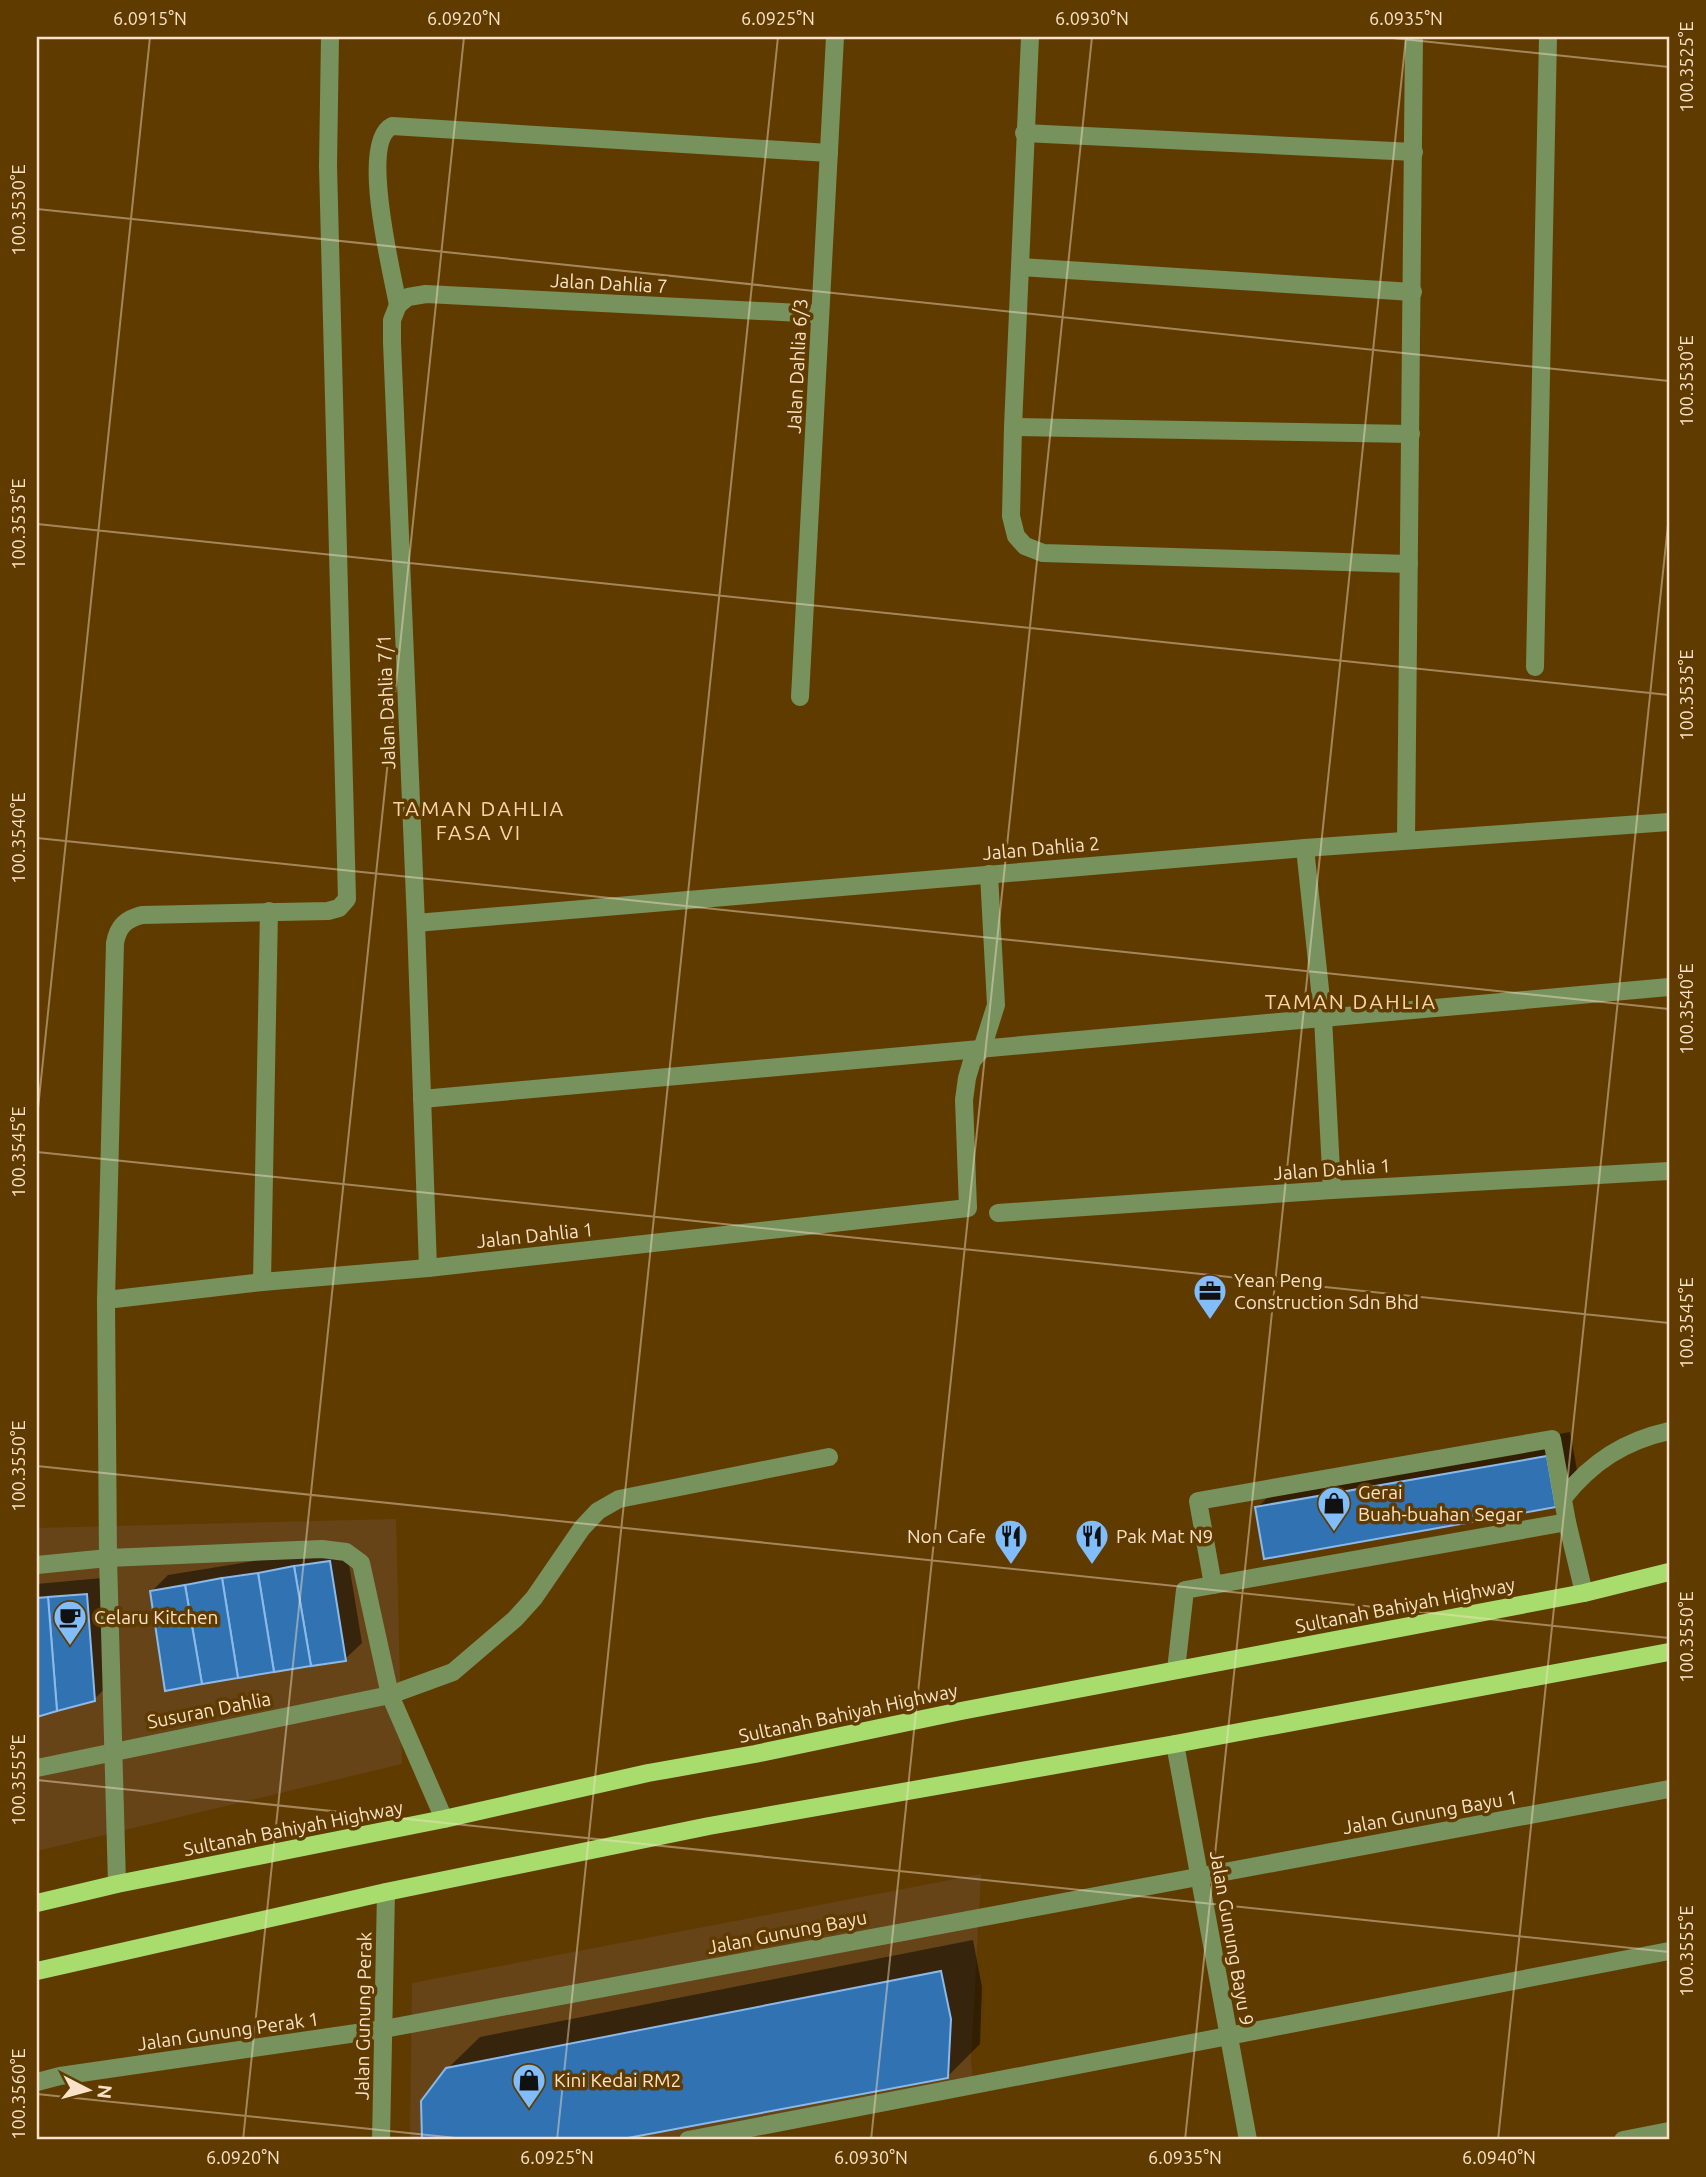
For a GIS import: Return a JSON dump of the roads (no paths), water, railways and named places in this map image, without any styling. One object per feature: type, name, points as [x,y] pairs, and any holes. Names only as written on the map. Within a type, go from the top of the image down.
[{"type":"main road","name":"Sultanah Bahiyah Highway","points":[[37,1903],[117,1884],[444,1819],[648,1773],[1584,1593],[1669,1572]]},
{"type":"main road","points":[[37,1971],[386,1892],[722,1823],[1175,1744],[1669,1652]]},
{"type":"street","points":[[117,1884],[108,1558],[106,1300],[117,932],[123,923],[142,915],[328,911],[339,908],[347,899],[328,166],[330,37]]},
{"type":"street","name":"Jalan Dahlia 6/3","points":[[800,697],[835,37]]},
{"type":"street","points":[[1030,37],[1013,427],[1011,516],[1016,536],[1024,546],[1043,553],[1409,564]]},
{"type":"street","points":[[1406,840],[1414,37]]},
{"type":"street","points":[[1535,667],[1548,37]]},
{"type":"street","points":[[398,305],[380,207],[378,166],[379,141],[385,130],[392,126],[829,153]]},
{"type":"street","points":[[1024,133],[1414,152]]},
{"type":"street","points":[[1020,267],[1413,292]]},
{"type":"street","name":"Jalan Dahlia 7","points":[[398,305],[408,298],[426,294],[820,314]]},
{"type":"street","name":"Jalan Dahlia 7/1","points":[[398,305],[392,320],[392,342],[428,1268]]},
{"type":"street","points":[[1013,427],[1411,434]]},
{"type":"street","name":"Jalan Dahlia 2","points":[[416,923],[1305,848],[1669,822]]},
{"type":"street","points":[[1305,848],[1323,1018],[1332,1190]]},
{"type":"street","points":[[982,1049],[996,1004],[989,874]]},
{"type":"street","points":[[262,1282],[270,911]]},
{"type":"street","points":[[422,1099],[1669,987]]},
{"type":"street","name":"Jalan Dahlia 1","points":[[106,1300],[262,1282],[428,1268],[968,1208],[964,1100],[972,1061],[982,1049]]},
{"type":"street","name":"Jalan Dahlia 1","points":[[998,1213],[1669,1171]]},
{"type":"street","points":[[1563,1498],[1579,1477],[1622,1446],[1669,1431]]},
{"type":"street","points":[[1213,1584],[1198,1501],[1552,1439],[1567,1522],[1584,1593]]},
{"type":"street","name":"Susuran Dahlia","points":[[37,1768],[390,1695],[453,1672],[515,1619],[534,1598],[582,1528],[598,1511],[619,1499],[829,1457]]},
{"type":"street","points":[[1176,1670],[1185,1590],[1567,1522]]},
{"type":"street","points":[[37,1566],[108,1558],[322,1549],[346,1552],[361,1563],[390,1695],[444,1819]]},
{"type":"street","name":"Jalan Gunung Bayu 9","points":[[1175,1744],[1248,2140]]},
{"type":"street","name":"Jalan Gunung Bayu 1","points":[[1199,1876],[1669,1789]]},
{"type":"street","name":"Jalan Gunung Bayu","points":[[383,2029],[1199,1876]]},
{"type":"street","name":"Jalan Gunung Perak","points":[[381,2140],[386,1892]]},
{"type":"street","points":[[688,2140],[1669,1951]]},
{"type":"street","name":"Jalan Gunung Perak 1","points":[[37,2082],[73,2074],[383,2029]]},
{"type":"street","points":[[1623,2140],[1669,2132]]},
{"type":"place","name":"Yean Peng Construction Sdn Bhd","points":[[1210,1321]]},
{"type":"place","name":"Gerai Buah-buahan Segar","points":[[1334,1533]]},
{"type":"place","name":"Non Cafe","points":[[1011,1566]]},
{"type":"place","name":"Pak Mat N9","points":[[1092,1566]]},
{"type":"place","name":"Celaru Kitchen","points":[[70,1647]]},
{"type":"place","name":"Kini Kedai RM2","points":[[529,2110]]},
{"type":"district","name":"TAMAN DAHLIA FASA VI","points":[[479,820]]},
{"type":"district","name":"TAMAN DAHLIA","points":[[1351,1001]]}]
